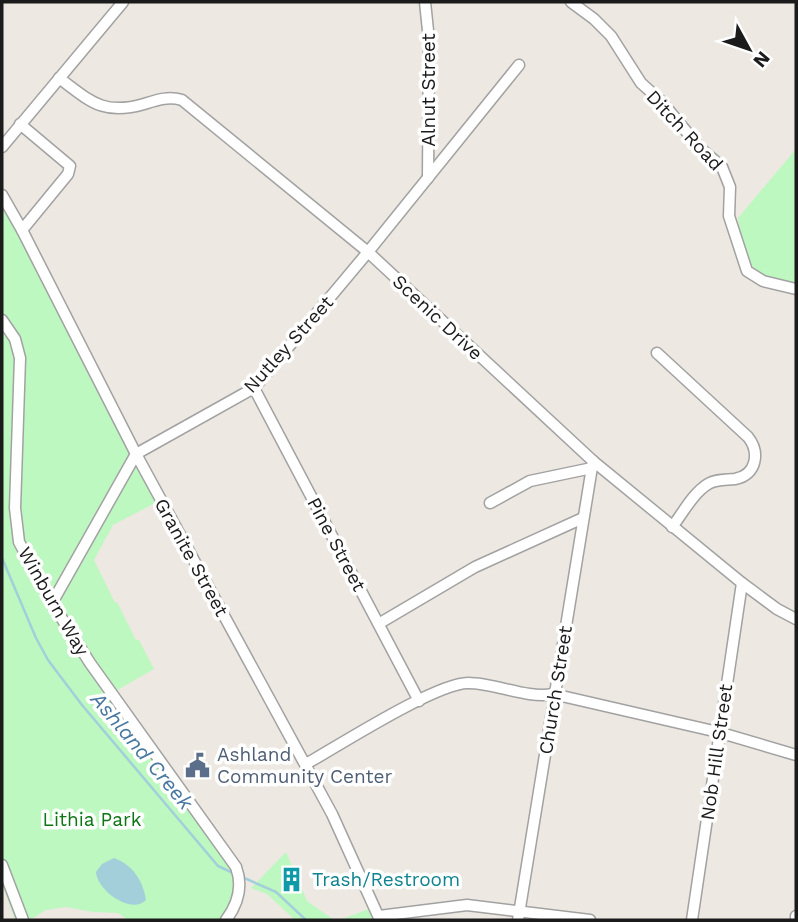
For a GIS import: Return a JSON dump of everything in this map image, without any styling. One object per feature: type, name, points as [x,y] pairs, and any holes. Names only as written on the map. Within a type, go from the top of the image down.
[{"type":"street","points":[[2,146],[123,2]]},
{"type":"street","name":"Alnut Street","points":[[425,2],[429,40],[428,178]]},
{"type":"street","name":"Ditch Road","points":[[571,2],[611,36],[641,83],[661,101],[700,148],[722,167],[730,187],[729,216],[747,271],[763,281],[796,289]]},
{"type":"street","name":"Nutley Street","points":[[136,454],[254,387],[368,253],[519,65]]},
{"type":"street","name":"Scenic Drive","points":[[59,79],[89,100],[106,108],[129,108],[167,98],[182,100],[368,253],[592,464],[742,583],[777,609],[796,619]]},
{"type":"street","points":[[20,124],[70,166],[68,174],[23,230]]},
{"type":"street","name":"Granite Street","points":[[2,195],[23,230],[136,454],[306,764],[379,918]]},
{"type":"street","name":"Winburn Way","points":[[2,320],[15,339],[20,358],[15,508],[17,534],[52,603],[90,663],[236,867],[239,891],[236,906],[226,920]]},
{"type":"street","points":[[657,354],[748,437],[754,444],[756,455],[754,465],[744,475],[704,486],[672,527]]},
{"type":"street","name":"Pine Street","points":[[254,387],[419,701]]},
{"type":"street","points":[[52,603],[136,454]]},
{"type":"street","points":[[490,503],[530,481],[592,464]]},
{"type":"street","name":"Church Street","points":[[519,916],[592,464]]},
{"type":"street","points":[[380,623],[475,567],[583,518]]},
{"type":"street","name":"Nob Hill Street","points":[[692,920],[742,583]]},
{"type":"street","points":[[306,764],[419,701],[446,688],[467,683],[538,695],[553,694],[718,732],[796,755]]},
{"type":"street","points":[[2,865],[23,920]]},
{"type":"street","points":[[379,918],[467,905],[519,916],[590,920]]},
{"type":"green space","points":[[796,149],[796,283],[757,275],[741,243],[738,218]]},
{"type":"green space","name":"Lithia Park","points":[[2,195],[161,500],[113,525],[94,560],[115,603],[117,602],[154,669],[112,693],[239,879],[226,920],[128,920],[118,913],[66,907],[46,910],[33,918],[15,920],[2,884]]},
{"type":"green space","points":[[286,852],[307,901],[334,920],[295,920],[267,894],[251,888]]},
{"type":"green space","points":[[369,909],[374,920],[339,920]]},
{"type":"water","points":[[114,858],[136,874],[146,900],[140,904],[124,903],[102,887],[96,872],[102,864]]},
{"type":"waterway","name":"Ashland Creek","points":[[2,558],[48,660],[82,705],[218,866],[233,873]]},
{"type":"waterway","name":"Ashland Creek","points":[[242,877],[276,892],[306,920]]},
{"type":"place","name":"Ashland Community Center","points":[[197,765]]},
{"type":"place","name":"Trash/Restroom","points":[[292,879]]}]
